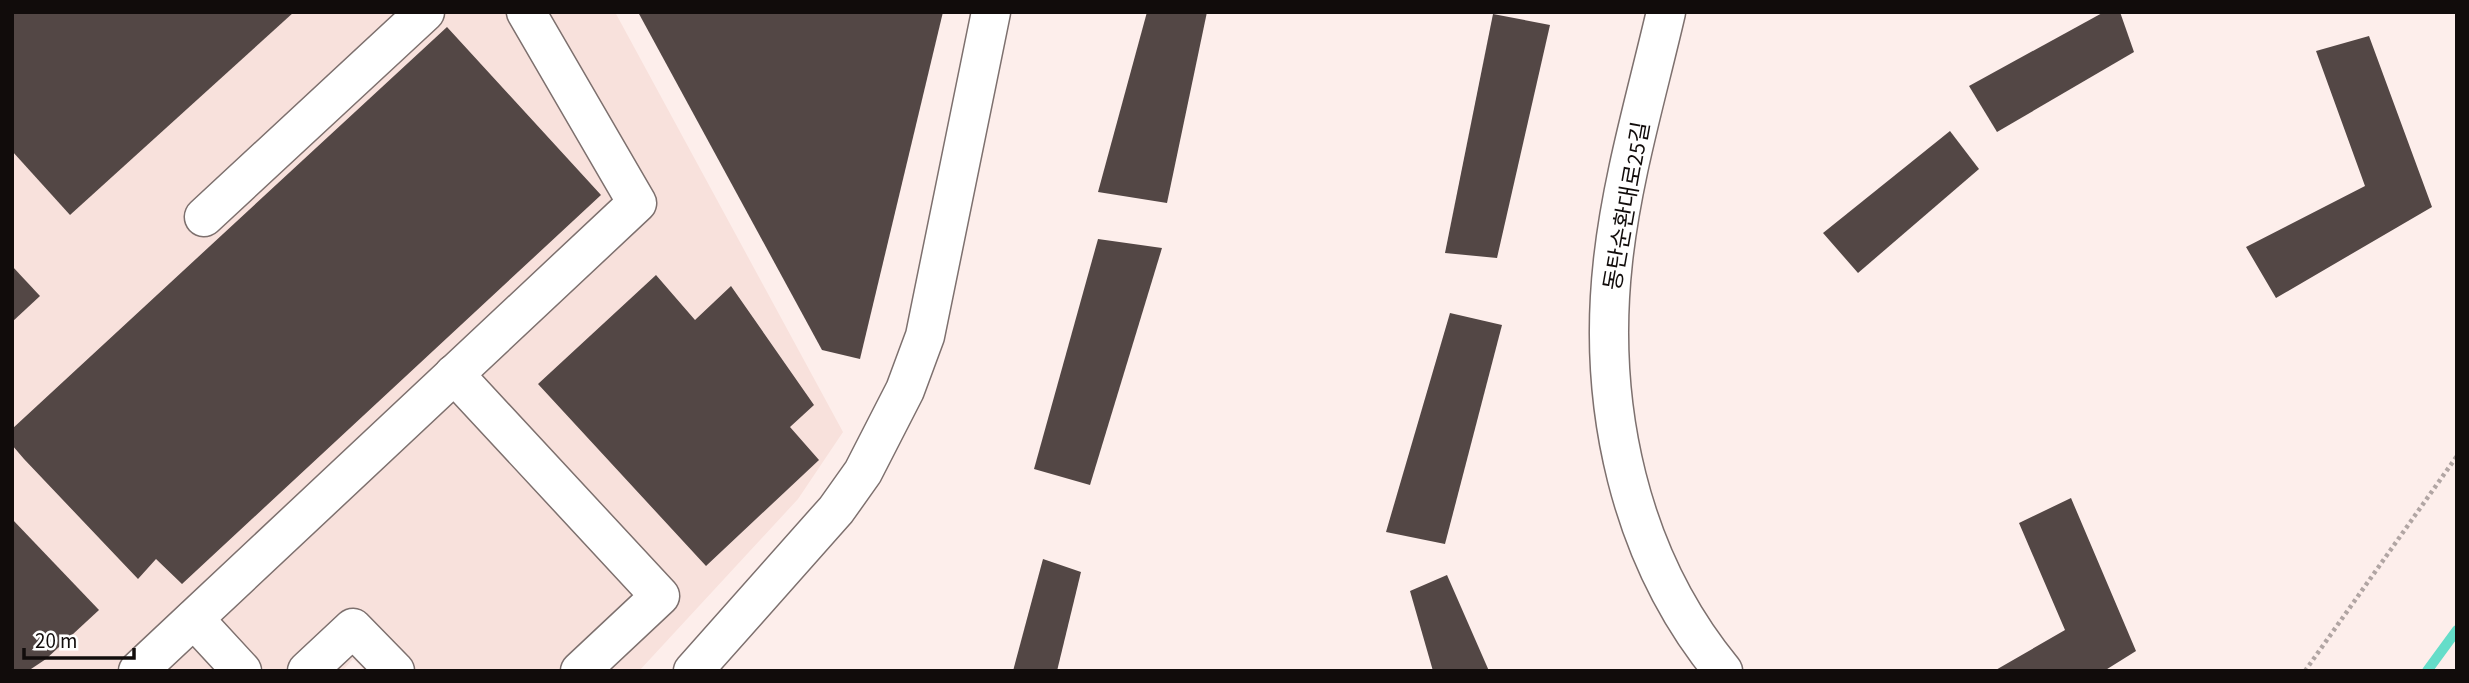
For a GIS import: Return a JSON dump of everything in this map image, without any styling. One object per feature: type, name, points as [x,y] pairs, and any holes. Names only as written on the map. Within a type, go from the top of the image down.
[{"type":"street","points":[[204,217],[425,12]]},
{"type":"street","points":[[138,671],[638,203],[526,12]]},
{"type":"street","points":[[693,671],[836,510],[863,472],[905,390],[925,336],[991,12]]},
{"type":"street","name":"동탄순환대로25길","points":[[1666,12],[1628,175],[1613,260],[1608,365],[1626,478],[1644,535],[1667,586],[1687,621],[1723,671]]},
{"type":"street","points":[[454,374],[660,596],[580,671]]},
{"type":"street","points":[[194,619],[242,671]]},
{"type":"street","points":[[307,671],[353,628],[395,671]]},
{"type":"path","points":[[2305,671],[2457,456]]},
{"type":"shaded area","points":[[12,12],[615,12],[843,432],[798,499],[639,671],[366,671],[353,659],[342,671],[12,671]]},
{"type":"building","points":[[12,12],[294,12],[70,215],[12,151]]},
{"type":"building","points":[[638,12],[943,12],[860,359],[822,350]]},
{"type":"building","points":[[1147,12],[1207,12],[1167,203],[1098,192]]},
{"type":"building","points":[[2104,12],[2120,12],[2134,52],[1997,132],[1969,86]]},
{"type":"building","points":[[1493,14],[1550,25],[1497,258],[1445,253]]},
{"type":"building","points":[[447,27],[601,195],[182,584],[156,559],[138,579],[12,445],[12,429]]},
{"type":"building","points":[[2369,36],[2432,207],[2276,298],[2246,247],[2365,186],[2316,51]]},
{"type":"building","points":[[1950,131],[1979,169],[1858,273],[1823,233]]},
{"type":"building","points":[[1098,239],[1162,248],[1090,485],[1034,469]]},
{"type":"building","points":[[12,266],[40,296],[12,322]]},
{"type":"building","points":[[656,275],[695,320],[731,286],[814,405],[790,427],[819,460],[706,566],[538,384]]},
{"type":"building","points":[[1450,313],[1502,325],[1445,544],[1386,532]]},
{"type":"building","points":[[2071,498],[2136,651],[2104,671],[1994,671],[2065,630],[2019,523]]},
{"type":"building","points":[[12,519],[99,610],[46,659],[28,671],[12,671]]},
{"type":"building","points":[[1043,559],[1081,572],[1057,671],[1013,671]]},
{"type":"building","points":[[1447,575],[1489,671],[1433,671],[1410,591]]},
{"type":"waterway","points":[[2427,671],[2457,630]]}]
